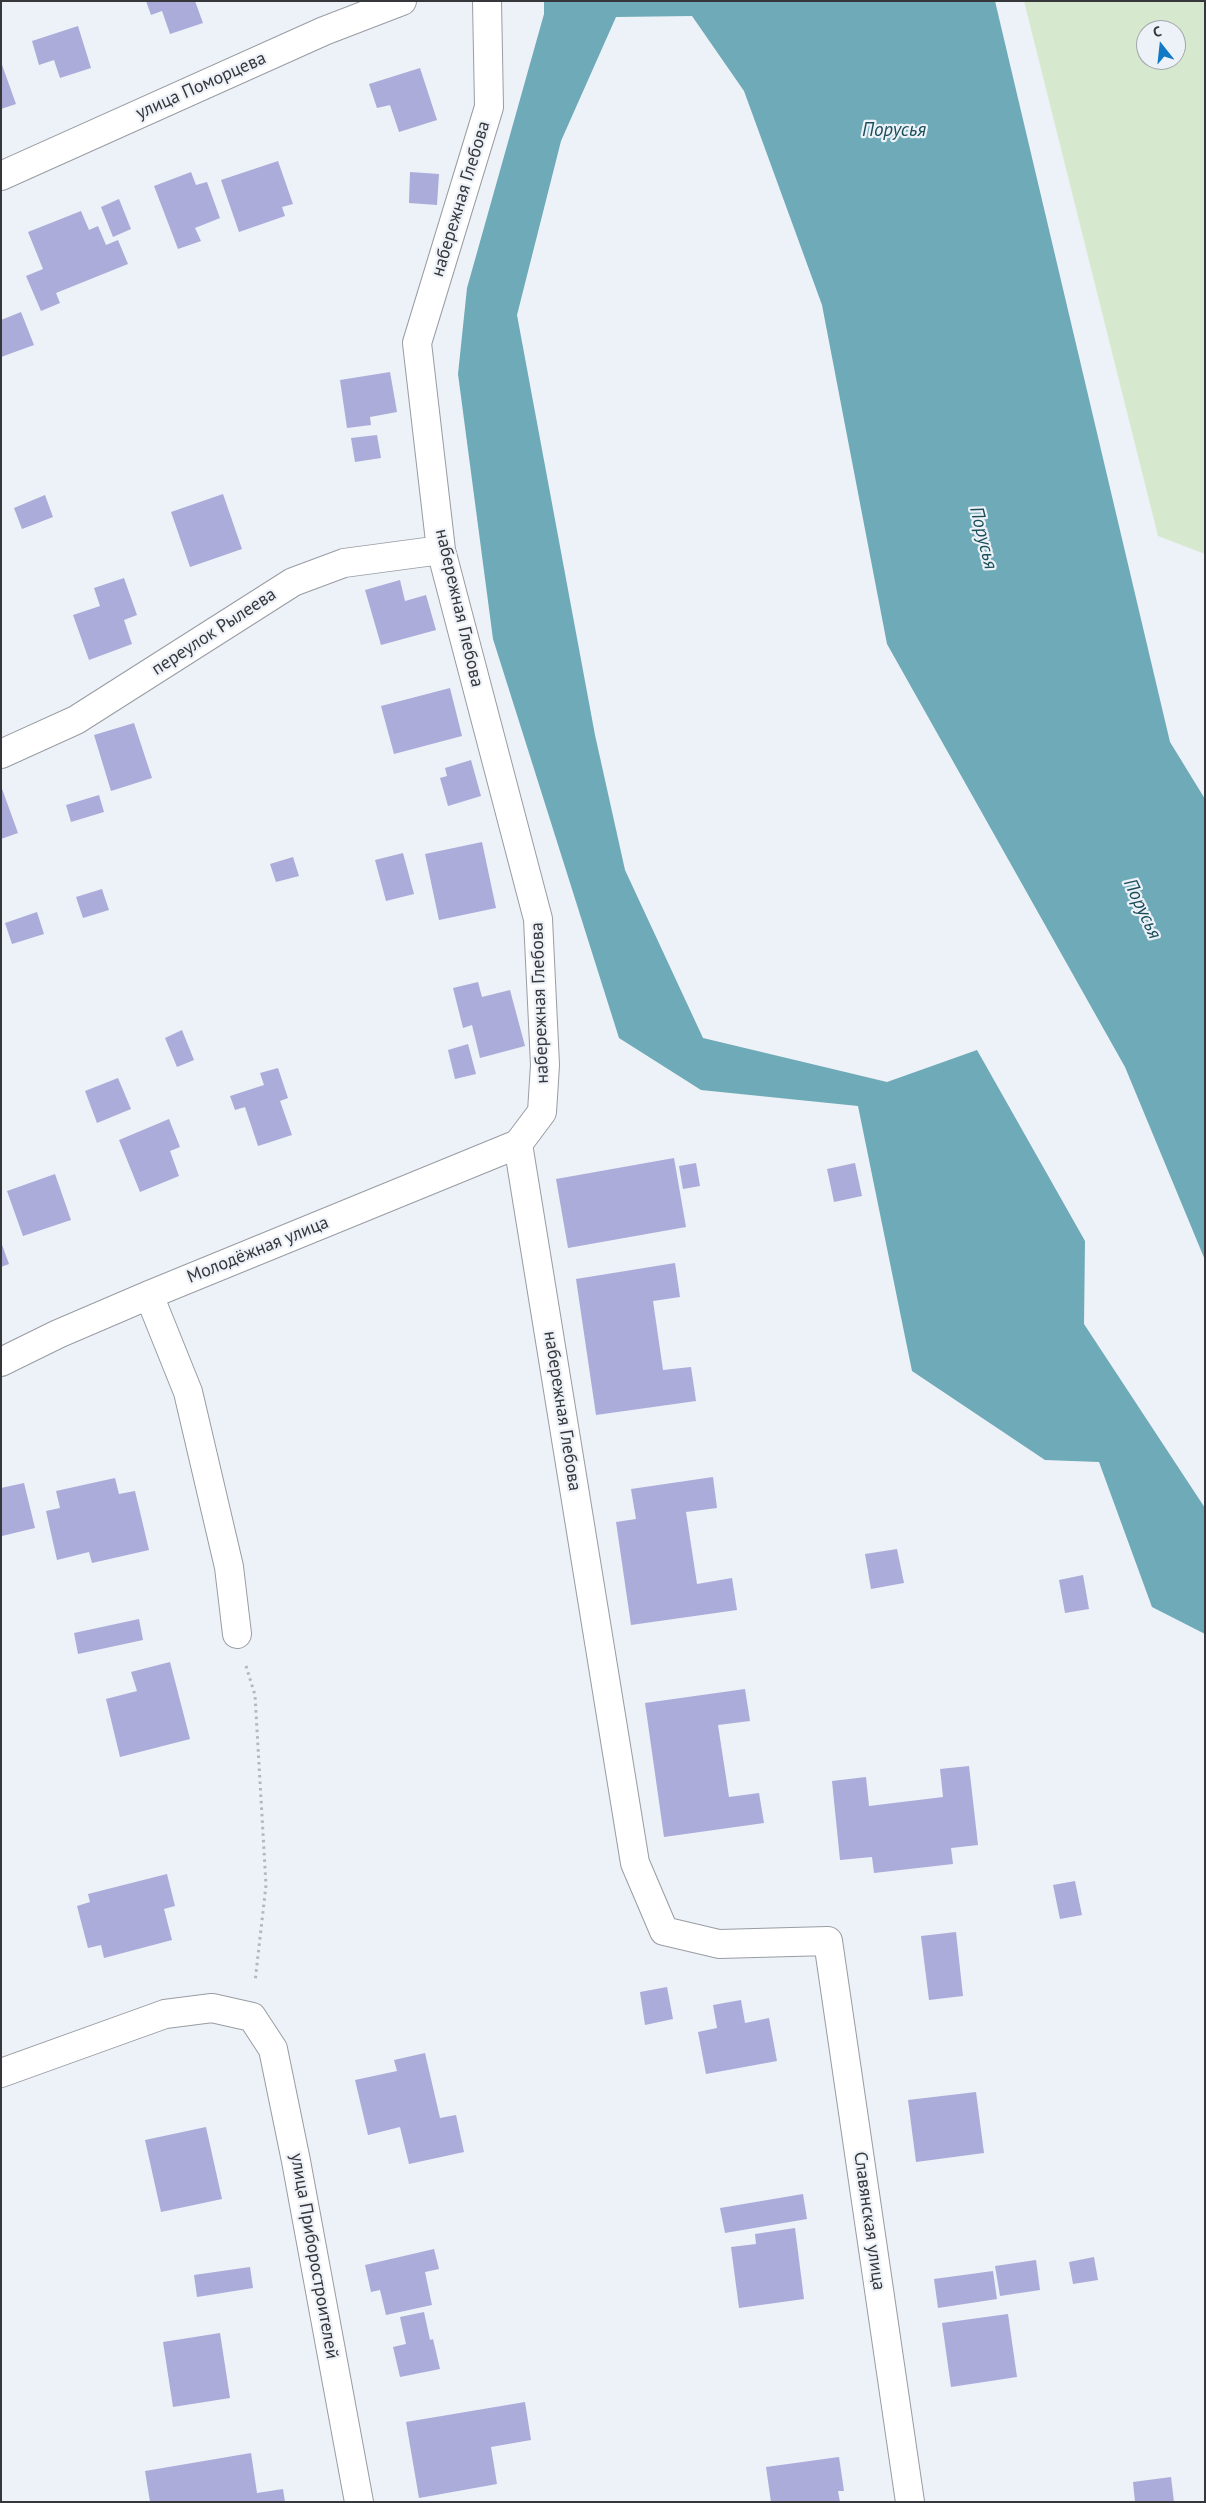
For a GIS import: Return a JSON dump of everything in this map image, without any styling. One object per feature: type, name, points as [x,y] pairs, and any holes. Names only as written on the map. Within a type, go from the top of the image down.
[{"type":"street","name":"улица Поморцева","points":[[1,176],[324,31],[402,1]]},
{"type":"street","name":"набережная Глебова","points":[[487,1],[489,107],[417,343],[441,550],[538,919],[545,1065],[542,1112],[518,1144],[636,1863],[664,1931],[719,1944],[828,1941]]},
{"type":"street","name":"переулок Рылеева","points":[[1,754],[76,720],[293,582],[344,563],[441,550]]},
{"type":"street","name":"Молодёжная улица","points":[[1,1362],[58,1334],[148,1295],[518,1144]]},
{"type":"street","points":[[148,1295],[188,1392],[229,1567],[237,1634]]},
{"type":"street","name":"Славянская улица","points":[[828,1941],[910,2502]]},
{"type":"street","points":[[1,2073],[165,2014],[212,2008],[252,2017]]},
{"type":"street","name":"улица Приборостроителей","points":[[252,2017],[273,2049],[296,2161],[359,2502]]},
{"type":"path","points":[[237,1634],[255,1695],[266,1885],[252,2017]]},
{"type":"green space","points":[[1024,1],[1205,1],[1205,554],[1158,536]]},
{"type":"water","name":"Порусья","points":[[544,1],[995,1],[1170,742],[1205,799],[1205,1260],[1125,1067],[887,644],[822,305],[744,91],[692,16],[616,17],[561,141],[517,315],[595,735],[625,870],[703,1038],[887,1082],[977,1050],[1085,1241],[1084,1324],[1205,1508],[1205,1634],[1152,1607],[1099,1462],[1045,1460],[912,1371],[858,1106],[701,1090],[619,1038],[493,639],[458,374],[467,288],[544,14]]},
{"type":"building","points":[[146,1],[195,1],[203,23],[170,34],[162,11],[151,15]]},
{"type":"building","points":[[78,26],[91,68],[60,78],[54,60],[39,65],[32,41]]},
{"type":"building","points":[[1,62],[16,104],[1,109]]},
{"type":"building","points":[[420,68],[437,120],[399,132],[390,105],[377,108],[369,84]]},
{"type":"building","points":[[278,161],[293,204],[282,207],[285,216],[239,232],[221,180]]},
{"type":"building","points":[[191,172],[196,185],[207,182],[220,218],[195,228],[201,241],[178,249],[154,186]]},
{"type":"building","points":[[410,172],[439,174],[437,205],[409,203]]},
{"type":"building","points":[[119,199],[131,229],[113,237],[101,207]]},
{"type":"building","points":[[81,211],[89,230],[98,226],[106,245],[118,240],[128,264],[56,293],[60,303],[41,311],[26,276],[43,269],[28,232]]},
{"type":"building","points":[[21,312],[34,345],[1,357],[1,320]]},
{"type":"building","points":[[390,372],[397,412],[370,417],[371,425],[347,428],[340,380]]},
{"type":"building","points":[[377,435],[381,458],[355,462],[351,438]]},
{"type":"building","points":[[223,494],[242,549],[190,567],[171,512]]},
{"type":"building","points":[[45,495],[53,517],[22,529],[14,508]]},
{"type":"building","points":[[124,578],[137,615],[124,620],[132,644],[89,660],[73,615],[100,606],[94,588]]},
{"type":"building","points":[[400,580],[405,601],[426,595],[436,630],[381,645],[365,590]]},
{"type":"building","points":[[450,688],[462,736],[394,754],[381,706]]},
{"type":"building","points":[[134,723],[152,778],[111,791],[94,735]]},
{"type":"building","points":[[471,760],[481,796],[448,806],[440,778],[447,776],[445,768]]},
{"type":"building","points":[[1,786],[18,833],[1,839]]},
{"type":"building","points":[[99,795],[104,812],[71,822],[66,805]]},
{"type":"building","points":[[482,842],[496,908],[439,920],[425,854]]},
{"type":"building","points":[[403,853],[414,894],[386,901],[375,860]]},
{"type":"building","points":[[293,857],[299,876],[276,882],[270,864]]},
{"type":"building","points":[[102,889],[109,910],[83,918],[76,897]]},
{"type":"building","points":[[37,912],[44,934],[12,944],[5,923]]},
{"type":"building","points":[[478,982],[482,997],[510,990],[525,1046],[480,1058],[472,1025],[463,1028],[453,988]]},
{"type":"building","points":[[182,1030],[194,1060],[177,1067],[165,1038]]},
{"type":"building","points":[[468,1044],[476,1074],[455,1079],[448,1050]]},
{"type":"building","points":[[278,1068],[288,1098],[280,1101],[292,1135],[258,1146],[245,1107],[235,1110],[230,1096],[264,1085],[260,1073]]},
{"type":"building","points":[[118,1078],[131,1109],[97,1123],[85,1091]]},
{"type":"building","points":[[169,1119],[180,1147],[170,1151],[179,1176],[140,1192],[119,1140]]},
{"type":"building","points":[[674,1158],[686,1227],[568,1248],[556,1179]]},
{"type":"building","points":[[696,1163],[700,1186],[683,1189],[679,1166]]},
{"type":"building","points":[[855,1163],[862,1196],[834,1202],[827,1169]]},
{"type":"building","points":[[55,1174],[71,1220],[23,1236],[7,1191]]},
{"type":"building","points":[[1,1242],[9,1264],[1,1267]]},
{"type":"building","points":[[675,1263],[680,1297],[653,1301],[663,1370],[691,1367],[696,1401],[596,1415],[576,1279]]},
{"type":"building","points":[[713,1477],[717,1508],[686,1512],[697,1584],[732,1578],[737,1610],[631,1625],[616,1522],[636,1519],[631,1489]]},
{"type":"building","points":[[115,1478],[119,1494],[135,1491],[149,1550],[92,1563],[89,1552],[57,1560],[46,1511],[60,1508],[56,1491]]},
{"type":"building","points":[[24,1483],[35,1528],[2,1536],[1,1488]]},
{"type":"building","points":[[897,1549],[904,1583],[871,1589],[865,1554]]},
{"type":"building","points":[[1083,1575],[1089,1609],[1065,1613],[1059,1580]]},
{"type":"building","points":[[139,1619],[143,1640],[78,1654],[74,1633]]},
{"type":"building","points":[[170,1662],[190,1739],[120,1757],[106,1699],[137,1691],[131,1672]]},
{"type":"building","points":[[745,1689],[750,1721],[718,1725],[729,1797],[759,1793],[764,1823],[664,1837],[645,1703]]},
{"type":"building","points":[[969,1766],[978,1845],[951,1848],[953,1864],[874,1873],[872,1857],[840,1860],[832,1781],[866,1777],[869,1806],[943,1797],[940,1769]]},
{"type":"building","points":[[167,1874],[175,1906],[164,1909],[172,1940],[104,1958],[101,1945],[88,1948],[77,1906],[90,1902],[88,1894]]},
{"type":"building","points":[[1075,1881],[1082,1915],[1060,1919],[1053,1885]]},
{"type":"building","points":[[956,1932],[963,1996],[929,2000],[921,1936]]},
{"type":"building","points":[[667,1987],[673,2019],[645,2025],[640,1992]]},
{"type":"building","points":[[741,2000],[745,2023],[769,2018],[777,2061],[706,2074],[698,2032],[717,2028],[713,2005]]},
{"type":"building","points":[[425,2053],[440,2118],[456,2115],[464,2152],[409,2164],[400,2127],[368,2135],[355,2080],[397,2071],[394,2060]]},
{"type":"building","points":[[976,2092],[984,2153],[916,2162],[908,2100]]},
{"type":"building","points":[[206,2127],[222,2199],[161,2212],[145,2140]]},
{"type":"building","points":[[803,2194],[807,2219],[725,2233],[720,2208]]},
{"type":"building","points":[[795,2228],[804,2299],[739,2308],[731,2247],[756,2244],[755,2234]]},
{"type":"building","points":[[434,2249],[439,2269],[425,2272],[432,2305],[386,2315],[380,2290],[371,2292],[365,2265]]},
{"type":"building","points":[[1094,2257],[1098,2280],[1073,2284],[1069,2262]]},
{"type":"building","points":[[1036,2260],[1040,2290],[1000,2296],[995,2266]]},
{"type":"building","points":[[250,2267],[253,2288],[197,2297],[194,2275]]},
{"type":"building","points":[[993,2271],[997,2299],[938,2308],[934,2279]]},
{"type":"building","points":[[424,2312],[430,2340],[433,2339],[440,2369],[400,2377],[393,2347],[406,2344],[400,2317]]},
{"type":"building","points":[[1008,2314],[1017,2377],[951,2387],[942,2323]]},
{"type":"building","points":[[220,2333],[230,2398],[173,2407],[163,2342]]},
{"type":"building","points":[[525,2402],[531,2440],[491,2447],[497,2484],[419,2498],[406,2422]]},
{"type":"building","points":[[251,2453],[257,2493],[283,2489],[285,2502],[150,2502],[145,2471]]},
{"type":"building","points":[[839,2457],[844,2491],[838,2491],[840,2502],[771,2502],[766,2467]]},
{"type":"building","points":[[1171,2477],[1174,2502],[1135,2502],[1133,2482]]}]
